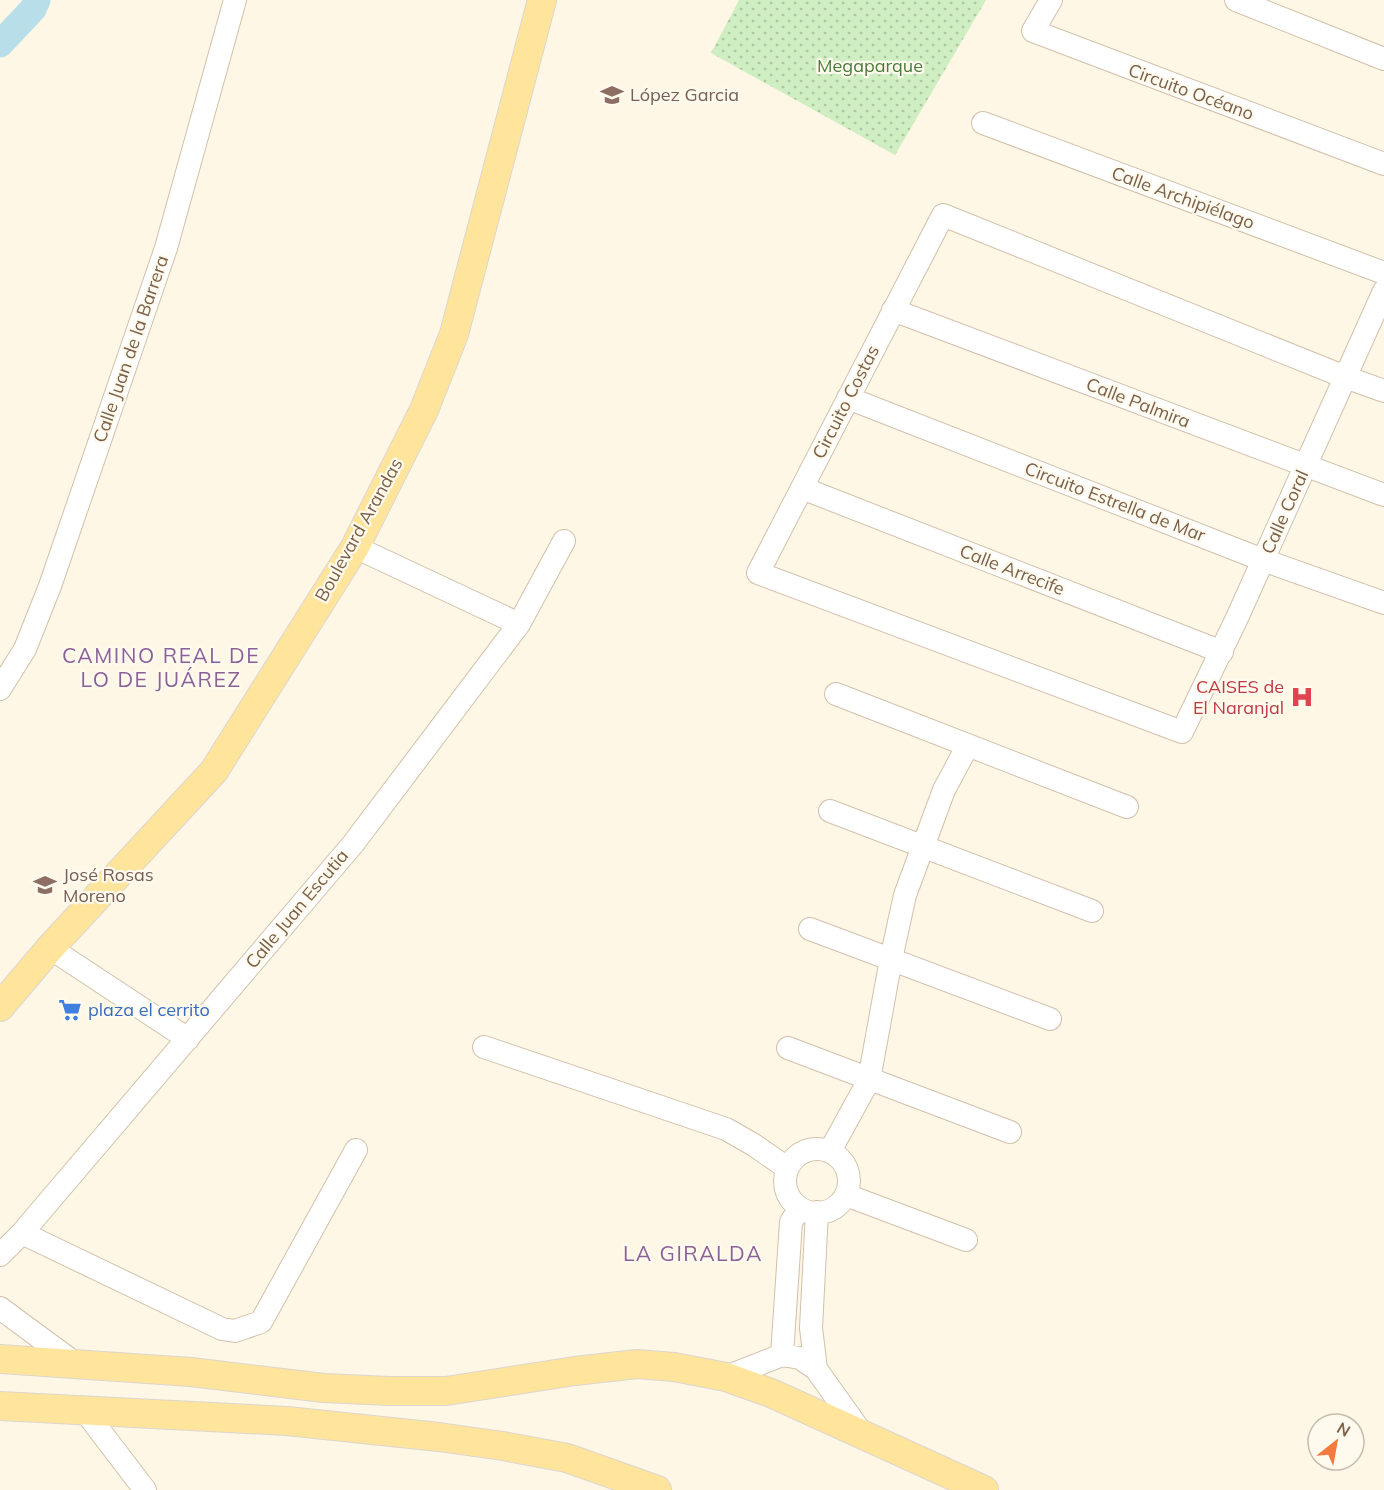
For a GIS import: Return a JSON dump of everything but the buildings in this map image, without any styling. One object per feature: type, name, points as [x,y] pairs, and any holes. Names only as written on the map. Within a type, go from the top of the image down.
[{"type":"main road","name":"Boulevard Arandas","points":[[0,1007],[50,948],[214,771],[355,547],[424,410],[454,334],[542,0]]},
{"type":"main road","points":[[0,1359],[191,1372],[324,1388],[389,1391],[446,1391],[637,1364],[674,1367],[726,1377],[771,1393],[984,1490]]},
{"type":"main road","points":[[0,1406],[287,1420],[450,1438],[567,1458],[657,1490]]},
{"type":"street","name":"Calle Juan de la Barrera","points":[[0,689],[26,649],[54,575],[166,248],[235,0]]},
{"type":"street","name":"Circuito Océano","points":[[1051,0],[1033,31],[1384,164]]},
{"type":"street","points":[[1236,0],[1384,59]]},
{"type":"street","name":"Calle Archipiélago","points":[[983,123],[1384,273]]},
{"type":"street","name":"Circuito Costas","points":[[1182,732],[758,573],[943,214],[1345,377]]},
{"type":"street","name":"Calle Coral","points":[[1182,732],[1222,652],[1384,291]]},
{"type":"street","name":"Calle Palmira","points":[[893,310],[1384,495]]},
{"type":"street","points":[[1345,377],[1384,391]]},
{"type":"street","name":"Circuito Estrella de Mar","points":[[848,398],[1263,560],[1384,603]]},
{"type":"street","name":"Calle Arrecife","points":[[802,488],[1222,652]]},
{"type":"street","name":"Calle Juan Escutia","points":[[0,1255],[22,1233],[352,844],[519,624],[564,541]]},
{"type":"street","points":[[355,547],[519,624]]},
{"type":"street","points":[[836,694],[1127,807]]},
{"type":"street","points":[[830,1151],[869,1080],[891,959],[906,895],[944,790],[968,745]]},
{"type":"street","points":[[830,811],[1092,911]]},
{"type":"street","points":[[810,929],[1050,1019]]},
{"type":"street","points":[[50,948],[188,1039]]},
{"type":"street","points":[[484,1047],[726,1129],[787,1168]]},
{"type":"street","points":[[788,1048],[1010,1132]]},
{"type":"street","points":[[810,1149],[830,1151],[838,1156],[846,1167],[849,1181],[846,1195],[839,1204],[828,1211],[809,1210],[789,1197],[784,1183],[787,1168],[796,1155],[810,1149]]},
{"type":"street","points":[[22,1233],[222,1329],[235,1331],[261,1322],[356,1150]]},
{"type":"street","points":[[846,1195],[966,1240]]},
{"type":"street","points":[[782,1355],[792,1222],[809,1210]]},
{"type":"street","points":[[809,1210],[810,1328],[816,1369]]},
{"type":"street","points":[[0,1308],[76,1364]]},
{"type":"street","points":[[726,1377],[782,1355],[800,1358],[816,1369],[864,1436]]},
{"type":"street","points":[[84,1410],[145,1490]]},
{"type":"green space","name":"Megaparque","points":[[739,0],[986,0],[895,155],[711,53]]},
{"type":"waterway","points":[[0,44],[33,9],[37,0]]},
{"type":"place","name":"López Garcia","points":[[612,95]]},
{"type":"place","name":"CAISES de El Naranjal","points":[[1302,697]]},
{"type":"place","name":"José Rosas Moreno","points":[[45,885]]},
{"type":"place","name":"plaza el cerrito","points":[[70,1010]]},
{"type":"district","name":"CAMINO REAL DE LO DE JUÁREZ","points":[[161,668]]},
{"type":"district","name":"LA GIRALDA","points":[[693,1254]]}]
